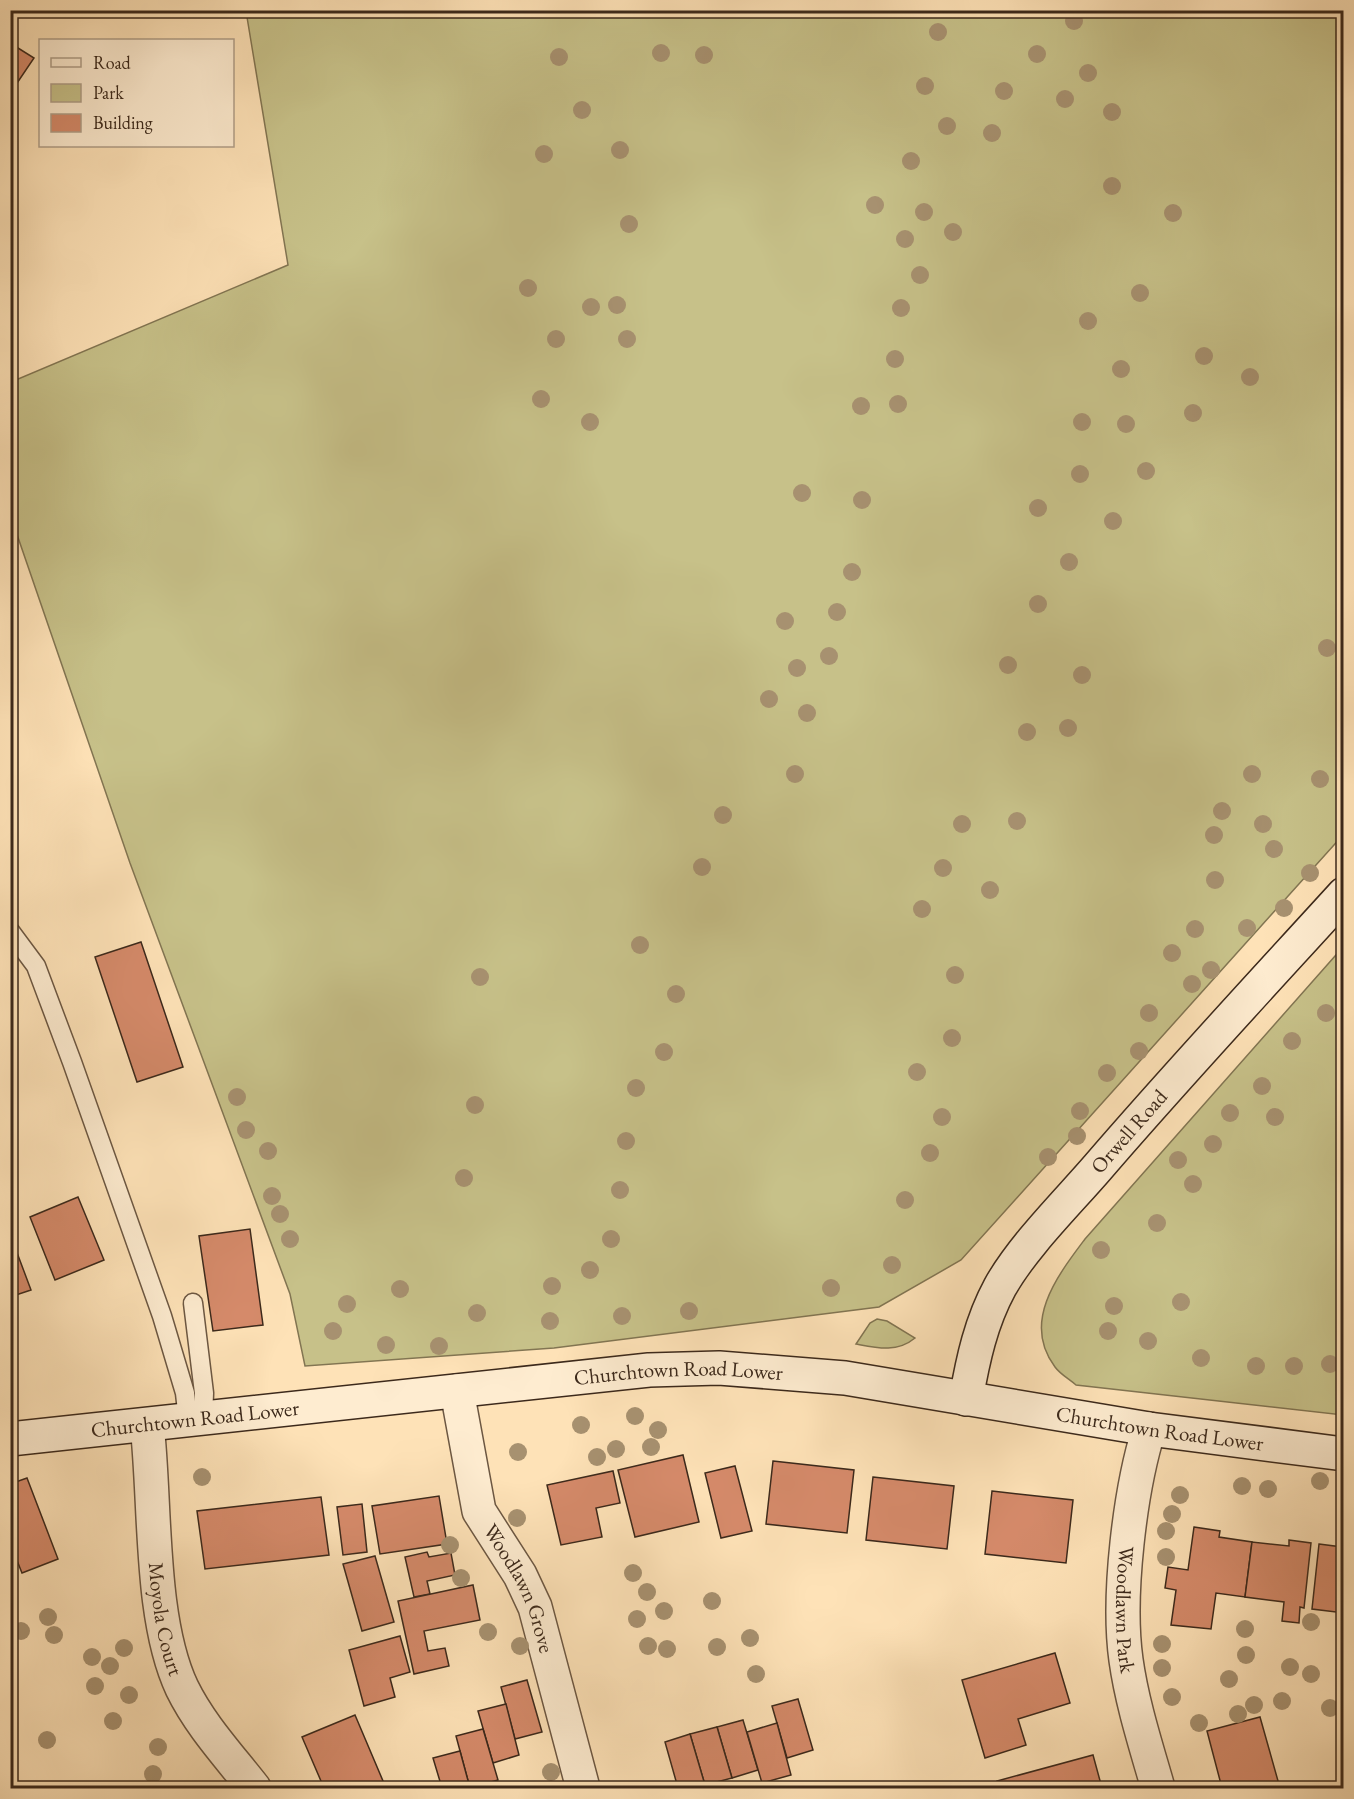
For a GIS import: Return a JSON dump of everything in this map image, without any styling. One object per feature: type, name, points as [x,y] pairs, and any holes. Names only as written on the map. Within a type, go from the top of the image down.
[{"type":"street","name":"Orwell Road","points":[[966,1399],[979,1338],[991,1306],[1008,1275],[1151,1105],[1344,894]]},
{"type":"street","name":"Churchtown Road Lower","points":[[10,1439],[648,1370],[719,1368],[845,1378],[1149,1429],[1344,1454]]},
{"type":"street","name":"Woodlawn Grove","points":[[457,1391],[479,1511],[520,1575],[535,1607],[583,1788]]},
{"type":"street","name":"Moyola Court","points":[[147,1425],[160,1593],[170,1657],[182,1686],[202,1723],[255,1788]]},
{"type":"street","name":"Woodlawn Park","points":[[1149,1429],[1140,1457],[1126,1564],[1124,1611],[1126,1659],[1131,1688],[1158,1788]]},
{"type":"lane","points":[[10,931],[36,966],[162,1316],[195,1419]]},
{"type":"lane","points":[[194,1303],[204,1393],[195,1419]]},
{"type":"green space","points":[[246,11],[1343,11],[1343,835],[961,1260],[879,1307],[554,1348],[305,1366],[290,1294],[130,863],[11,517],[11,382],[288,265]]},
{"type":"green space","points":[[1343,947],[1343,1415],[1076,1385],[1055,1367],[1045,1350],[1042,1333],[1042,1316],[1047,1300],[1064,1268],[1085,1239]]},
{"type":"green space","points":[[877,1319],[887,1321],[915,1338],[894,1348],[856,1344],[870,1323]]},
{"type":"building","points":[[10,43],[34,58],[11,92],[10,91]]},
{"type":"building","points":[[141,942],[183,1067],[137,1082],[95,957]]},
{"type":"building","points":[[78,1197],[104,1260],[55,1280],[30,1217]]},
{"type":"building","points":[[250,1229],[263,1325],[213,1331],[199,1236]]},
{"type":"building","points":[[10,1234],[31,1290],[10,1297]]},
{"type":"building","points":[[683,1455],[699,1522],[635,1537],[618,1470]]},
{"type":"building","points":[[773,1461],[854,1470],[847,1533],[766,1524]]},
{"type":"building","points":[[735,1466],[752,1531],[721,1538],[705,1473]]},
{"type":"building","points":[[613,1471],[620,1503],[596,1508],[602,1537],[561,1545],[547,1485]]},
{"type":"building","points":[[873,1477],[954,1486],[947,1549],[866,1540]]},
{"type":"building","points":[[27,1478],[58,1559],[22,1573],[10,1543],[10,1484]]},
{"type":"building","points":[[992,1491],[1073,1500],[1066,1563],[985,1554]]},
{"type":"building","points":[[439,1496],[447,1544],[380,1554],[372,1506]]},
{"type":"building","points":[[321,1497],[329,1555],[205,1569],[197,1511]]},
{"type":"building","points":[[362,1504],[367,1552],[343,1555],[337,1507]]},
{"type":"building","points":[[1194,1527],[1220,1531],[1219,1537],[1252,1542],[1245,1597],[1216,1593],[1211,1629],[1171,1625],[1176,1590],[1165,1588],[1168,1567],[1188,1570]]},
{"type":"building","points":[[1289,1540],[1311,1543],[1304,1608],[1300,1607],[1299,1623],[1282,1621],[1284,1602],[1245,1597],[1252,1542],[1289,1546]]},
{"type":"building","points":[[1319,1544],[1342,1547],[1344,1613],[1312,1609]]},
{"type":"building","points":[[427,1552],[429,1557],[451,1553],[455,1575],[427,1581],[430,1594],[414,1597],[405,1557]]},
{"type":"building","points":[[375,1556],[394,1622],[362,1631],[343,1564]]},
{"type":"building","points":[[473,1585],[480,1620],[424,1631],[428,1651],[445,1648],[449,1666],[414,1674],[398,1601]]},
{"type":"building","points":[[400,1636],[410,1672],[390,1678],[395,1697],[364,1706],[349,1650]]},
{"type":"building","points":[[1055,1653],[1070,1703],[1018,1719],[1026,1745],[985,1758],[962,1680]]},
{"type":"building","points":[[527,1680],[542,1732],[515,1739],[501,1687]]},
{"type":"building","points":[[798,1699],[813,1750],[787,1758],[772,1706]]},
{"type":"building","points":[[506,1704],[519,1755],[493,1763],[478,1711]]},
{"type":"building","points":[[355,1715],[386,1788],[324,1788],[302,1737]]},
{"type":"building","points":[[1260,1717],[1280,1788],[1222,1788],[1207,1731]]},
{"type":"building","points":[[743,1720],[758,1770],[732,1778],[717,1727]]},
{"type":"building","points":[[777,1723],[791,1775],[762,1783],[747,1732]]},
{"type":"building","points":[[717,1727],[732,1778],[705,1785],[690,1734]]},
{"type":"building","points":[[483,1729],[498,1780],[470,1788],[456,1736]]},
{"type":"building","points":[[690,1734],[705,1785],[678,1788],[665,1742]]},
{"type":"building","points":[[460,1751],[470,1788],[442,1788],[433,1758]]},
{"type":"building","points":[[1093,1755],[1102,1788],[999,1788],[997,1781]]},
{"type":"building","points":[[1321,1782],[1322,1788],[1297,1788]]}]
